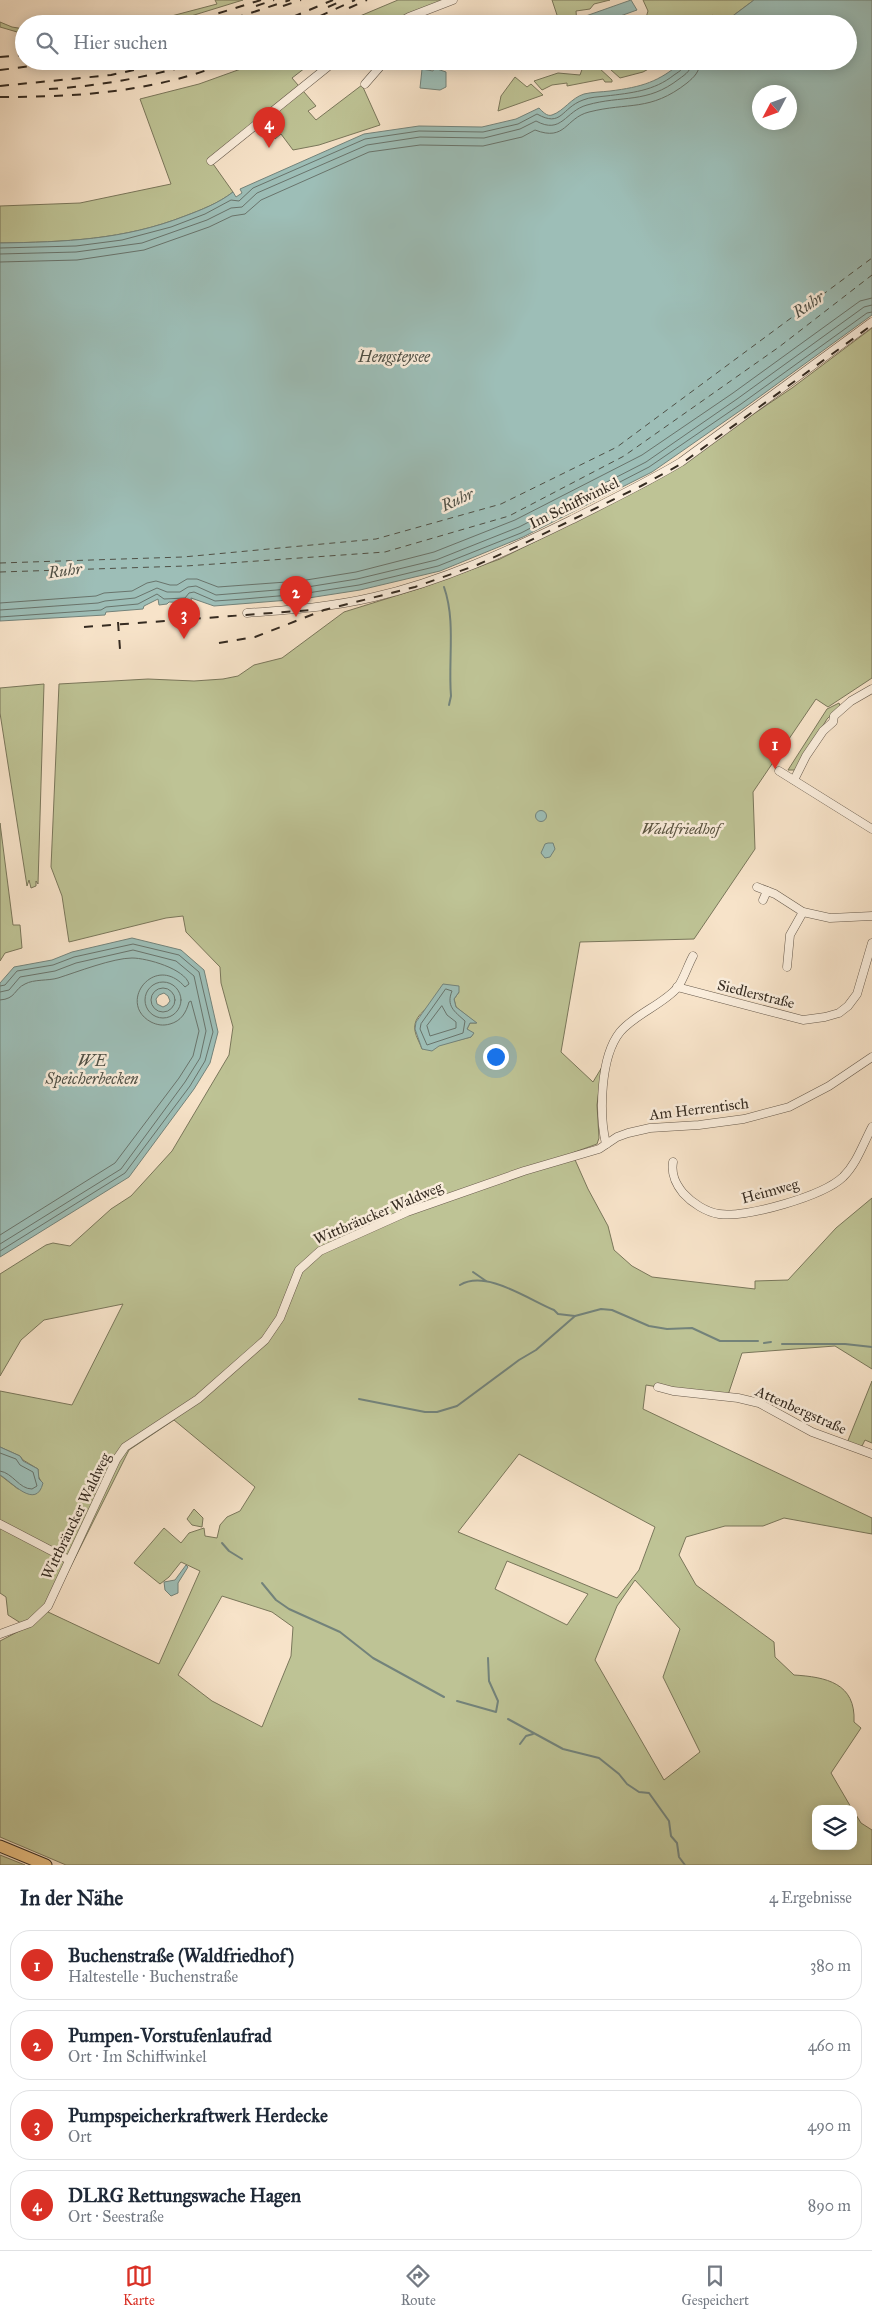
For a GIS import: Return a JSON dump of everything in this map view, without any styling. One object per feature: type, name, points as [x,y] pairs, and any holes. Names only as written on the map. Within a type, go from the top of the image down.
[{"type":"main road","points":[[0,1846],[46,1865]]},
{"type":"street","points":[[414,15],[453,0]]},
{"type":"street","points":[[211,161],[324,70]]},
{"type":"street","points":[[364,84],[377,70]]},
{"type":"street","name":"Im Schiffwinkel","points":[[247,613],[327,607],[375,597],[450,574],[525,542],[651,480],[681,462],[872,322]]},
{"type":"street","points":[[794,780],[822,730],[833,722],[834,716],[851,701],[872,689]]},
{"type":"street","points":[[779,771],[872,828]]},
{"type":"street","points":[[757,887],[803,912],[830,918],[872,916]]},
{"type":"street","points":[[764,900],[767,891]]},
{"type":"street","points":[[787,967],[790,934],[803,912]]},
{"type":"street","name":"Siedlerstraße","points":[[677,987],[803,1020],[825,1017],[839,1013],[848,1006],[857,994],[872,943]]},
{"type":"street","points":[[778,951],[788,951]]},
{"type":"street","points":[[606,1144],[601,1122],[601,1101],[609,1051],[620,1032],[677,987],[693,956]]},
{"type":"street","name":"Am Herrentisch","points":[[595,1150],[623,1135],[650,1128],[699,1125],[744,1119],[789,1107],[829,1086],[872,1057]]},
{"type":"street","name":"Heimweg","points":[[673,1162],[672,1172],[677,1184],[689,1199],[699,1206],[718,1214],[757,1210],[793,1201],[835,1183],[856,1161],[872,1127]]},
{"type":"street","name":"Wittbräucker Waldweg","points":[[0,1634],[30,1623],[48,1606],[116,1460],[125,1447],[198,1399],[265,1340],[280,1318],[299,1270],[308,1260],[320,1251],[407,1212],[524,1171],[595,1150]]},
{"type":"street","name":"Attenbergstraße","points":[[658,1387],[673,1391],[738,1398],[759,1403],[812,1432],[872,1454]]},
{"type":"street","points":[[0,1524],[69,1560]]},
{"type":"green space","points":[[215,0],[243,0],[194,15],[175,15],[217,4]]},
{"type":"green space","points":[[398,0],[444,0],[408,15],[362,15]]},
{"type":"green space","points":[[552,0],[610,0],[594,4],[590,9],[576,11],[576,15],[557,15]]},
{"type":"green space","points":[[643,0],[754,0],[734,15],[647,15],[648,11]]},
{"type":"green space","points":[[0,22],[15,28],[15,31],[0,27]]},
{"type":"green space","points":[[238,70],[302,70],[292,78],[316,106],[308,111],[316,120],[362,85],[380,125],[319,145],[293,150],[281,134],[275,139],[261,120],[211,161],[233,192],[210,206],[162,224],[117,235],[47,242],[0,243],[0,206],[80,203],[171,184],[140,99],[199,84]]},
{"type":"green space","points":[[582,70],[601,70],[612,82],[605,82],[603,79],[567,86],[567,83],[552,85],[542,90],[534,81],[558,73],[580,75]]},
{"type":"green space","points":[[611,70],[647,70],[643,72],[620,78]]},
{"type":"green space","points":[[515,77],[527,87],[531,84],[543,95],[498,111],[501,96]]},
{"type":"green space","name":"Waldfriedhof","points":[[872,328],[872,678],[828,707],[816,699],[753,792],[755,849],[694,939],[580,942],[561,1052],[593,1082],[602,1067],[597,1105],[599,1138],[597,1144],[572,1153],[588,1189],[608,1226],[614,1250],[632,1266],[652,1277],[755,1289],[755,1281],[788,1280],[836,1228],[872,1198],[872,1369],[835,1346],[742,1353],[727,1398],[646,1385],[643,1409],[872,1518],[872,1534],[784,1518],[763,1526],[725,1526],[686,1537],[679,1555],[696,1585],[774,1642],[775,1657],[794,1675],[828,1680],[837,1685],[850,1698],[854,1722],[861,1728],[831,1773],[850,1805],[812,1805],[812,1850],[857,1850],[857,1816],[861,1823],[872,1830],[872,1865],[66,1865],[0,1837],[0,1641],[27,1627],[8,1615],[6,1597],[0,1593],[0,1475],[18,1489],[41,1481],[38,1476],[38,1469],[20,1456],[0,1447],[0,1391],[72,1405],[123,1304],[44,1320],[21,1340],[0,1376],[0,1274],[46,1245],[53,1243],[70,1246],[111,1209],[131,1196],[172,1151],[229,1055],[233,1027],[221,983],[220,967],[186,932],[183,916],[166,918],[69,942],[62,896],[51,867],[59,684],[148,679],[194,681],[238,676],[254,665],[282,658],[344,612],[421,588],[500,559],[650,484],[792,388]],"holes":[[[459,992],[454,999],[456,1007],[476,1023],[470,1023],[467,1029],[473,1034],[471,1037],[422,1049],[415,1031],[418,1017],[430,1006]],[[174,1420],[255,1487],[240,1511],[227,1517],[220,1525],[217,1538],[205,1536],[204,1528],[189,1533],[181,1543],[164,1528],[134,1563],[160,1584],[169,1577],[181,1562],[200,1571],[159,1664],[48,1612],[129,1450]],[[519,1454],[655,1527],[639,1570],[617,1598],[458,1532]],[[507,1561],[588,1594],[567,1625],[495,1589]],[[635,1580],[680,1629],[663,1677],[700,1752],[664,1780],[595,1660],[617,1606]],[[222,1596],[272,1612],[293,1627],[291,1656],[262,1727],[212,1701],[178,1675]]]},
{"type":"green space","points":[[44,684],[38,884],[36,881],[36,886],[31,888],[29,880],[27,886],[0,713],[0,688]]},
{"type":"green space","points":[[839,703],[840,706],[827,719],[796,770],[788,770],[827,709]]},
{"type":"green space","points":[[0,823],[13,925],[20,925],[22,948],[5,953],[0,961]]},
{"type":"green space","points":[[872,1381],[872,1443],[865,1440],[862,1446],[847,1443]]},
{"type":"green space","points":[[194,1509],[203,1518],[202,1527],[192,1525],[187,1519]]},
{"type":"green space","points":[[0,1855],[25,1865],[0,1865]]},
{"type":"water","points":[[631,0],[637,10],[623,15],[589,15]]},
{"type":"water","name":"Hengsteysee","points":[[754,0],[872,0],[872,315],[652,472],[523,537],[440,571],[360,590],[302,599],[214,606],[191,598],[192,603],[169,602],[159,605],[158,599],[144,606],[143,609],[106,612],[105,615],[0,621],[0,243],[94,238],[139,230],[197,211],[216,203],[233,192],[236,197],[242,193],[240,189],[364,134],[419,126],[482,127],[516,119],[539,108],[546,114],[552,115],[560,111],[571,101],[587,93],[632,88],[658,79],[671,70],[857,70],[857,15],[734,15]]},
{"type":"water","points":[[422,70],[440,70],[446,72],[446,87],[440,90],[420,88]]},
{"type":"water","points":[[539,811],[543,811],[546,816],[545,820],[539,821],[536,818],[536,814]]},
{"type":"water","points":[[553,843],[555,849],[550,857],[545,858],[541,853],[545,844]]},
{"type":"water","name":"WE Speicherbecken","points":[[132,938],[181,950],[204,970],[218,1032],[210,1063],[194,1089],[129,1177],[0,1257],[0,983],[14,967],[52,960],[72,952]],"holes":[[[164,993],[170,1001],[167,1005],[163,1007],[157,1004],[156,999],[159,995]]]},
{"type":"water","points":[[443,984],[459,986],[459,992],[454,999],[456,1007],[477,1023],[470,1023],[467,1029],[474,1033],[471,1037],[439,1046],[432,1051],[422,1049],[415,1029],[416,1022]]},
{"type":"water","points":[[0,1447],[20,1456],[23,1461],[38,1469],[39,1479],[43,1483],[40,1491],[35,1494],[23,1492],[0,1475]]},
{"type":"water","points":[[186,1565],[188,1567],[178,1583],[178,1593],[171,1596],[165,1590],[164,1582],[175,1580]]},
{"type":"waterway","points":[[444,587],[448,600],[451,627],[451,696],[449,705]]},
{"type":"waterway","points":[[473,1272],[486,1281]]},
{"type":"waterway","points":[[460,1285],[470,1281],[495,1283],[520,1293],[554,1310],[558,1314],[575,1316],[601,1309],[612,1310],[649,1326],[667,1329],[692,1328],[720,1341],[758,1341]]},
{"type":"waterway","points":[[359,1399],[425,1412],[437,1412],[457,1406],[519,1360],[536,1350],[575,1316]]},
{"type":"waterway","points":[[764,1343],[771,1342]]},
{"type":"waterway","points":[[782,1344],[845,1344],[872,1347]]},
{"type":"waterway","points":[[222,1543],[229,1551],[242,1559]]},
{"type":"waterway","points":[[262,1583],[276,1600],[289,1609],[340,1632],[373,1658],[444,1697]]},
{"type":"waterway","points":[[457,1701],[496,1712],[498,1701],[489,1681],[488,1658]]},
{"type":"waterway","points":[[508,1719],[563,1749],[599,1758],[619,1774],[627,1784],[639,1792],[649,1793],[669,1821],[671,1836],[677,1843],[679,1857],[685,1865]]},
{"type":"waterway","points":[[520,1744],[526,1736],[533,1734]]},
{"type":"ferry route","points":[[0,563],[183,557],[376,539],[501,504],[617,447],[872,258]]},
{"type":"ferry route","points":[[0,572],[186,566],[385,552],[509,516],[624,456],[779,347],[872,275]]},
{"type":"railway","points":[[213,15],[261,0]]},
{"type":"railway","points":[[256,6],[274,0]]},
{"type":"railway","points":[[244,15],[290,0]]},
{"type":"railway","points":[[283,6],[301,0]]},
{"type":"railway","points":[[297,15],[333,0]]},
{"type":"railway","points":[[328,7],[344,0]]},
{"type":"railway","points":[[322,15],[355,0]]},
{"type":"railway","points":[[349,8],[367,0]]},
{"type":"railway","points":[[0,57],[15,56]]},
{"type":"railway","points":[[0,70],[15,68]]},
{"type":"railway","points":[[0,86],[111,75],[134,70]]},
{"type":"railway","points":[[49,89],[127,80],[170,70]]},
{"type":"railway","points":[[0,97],[59,96],[117,91],[175,80],[206,70]]},
{"type":"railway","points":[[219,643],[255,637],[324,610],[415,587],[477,565],[525,543],[641,486],[681,464],[872,325]]},
{"type":"railway","points":[[84,627],[312,610]]},
{"type":"railway","points":[[118,622],[120,649]]},
{"type":"place","name":"DLRG Rettungswache Hagen","points":[[269,148]]},
{"type":"place","name":"Pumpen-Vorstufenlaufrad","points":[[296,617]]},
{"type":"place","name":"Pumpspeicherkraftwerk Herdecke","points":[[184,639]]},
{"type":"place","name":"Buchenstraße (Waldfriedhof)","points":[[775,769]]},
{"type":"water label","name":"Ruhr","points":[[808,304]]},
{"type":"water label","name":"Ruhr","points":[[457,499]]},
{"type":"water label","name":"Ruhr","points":[[65,570]]}]
